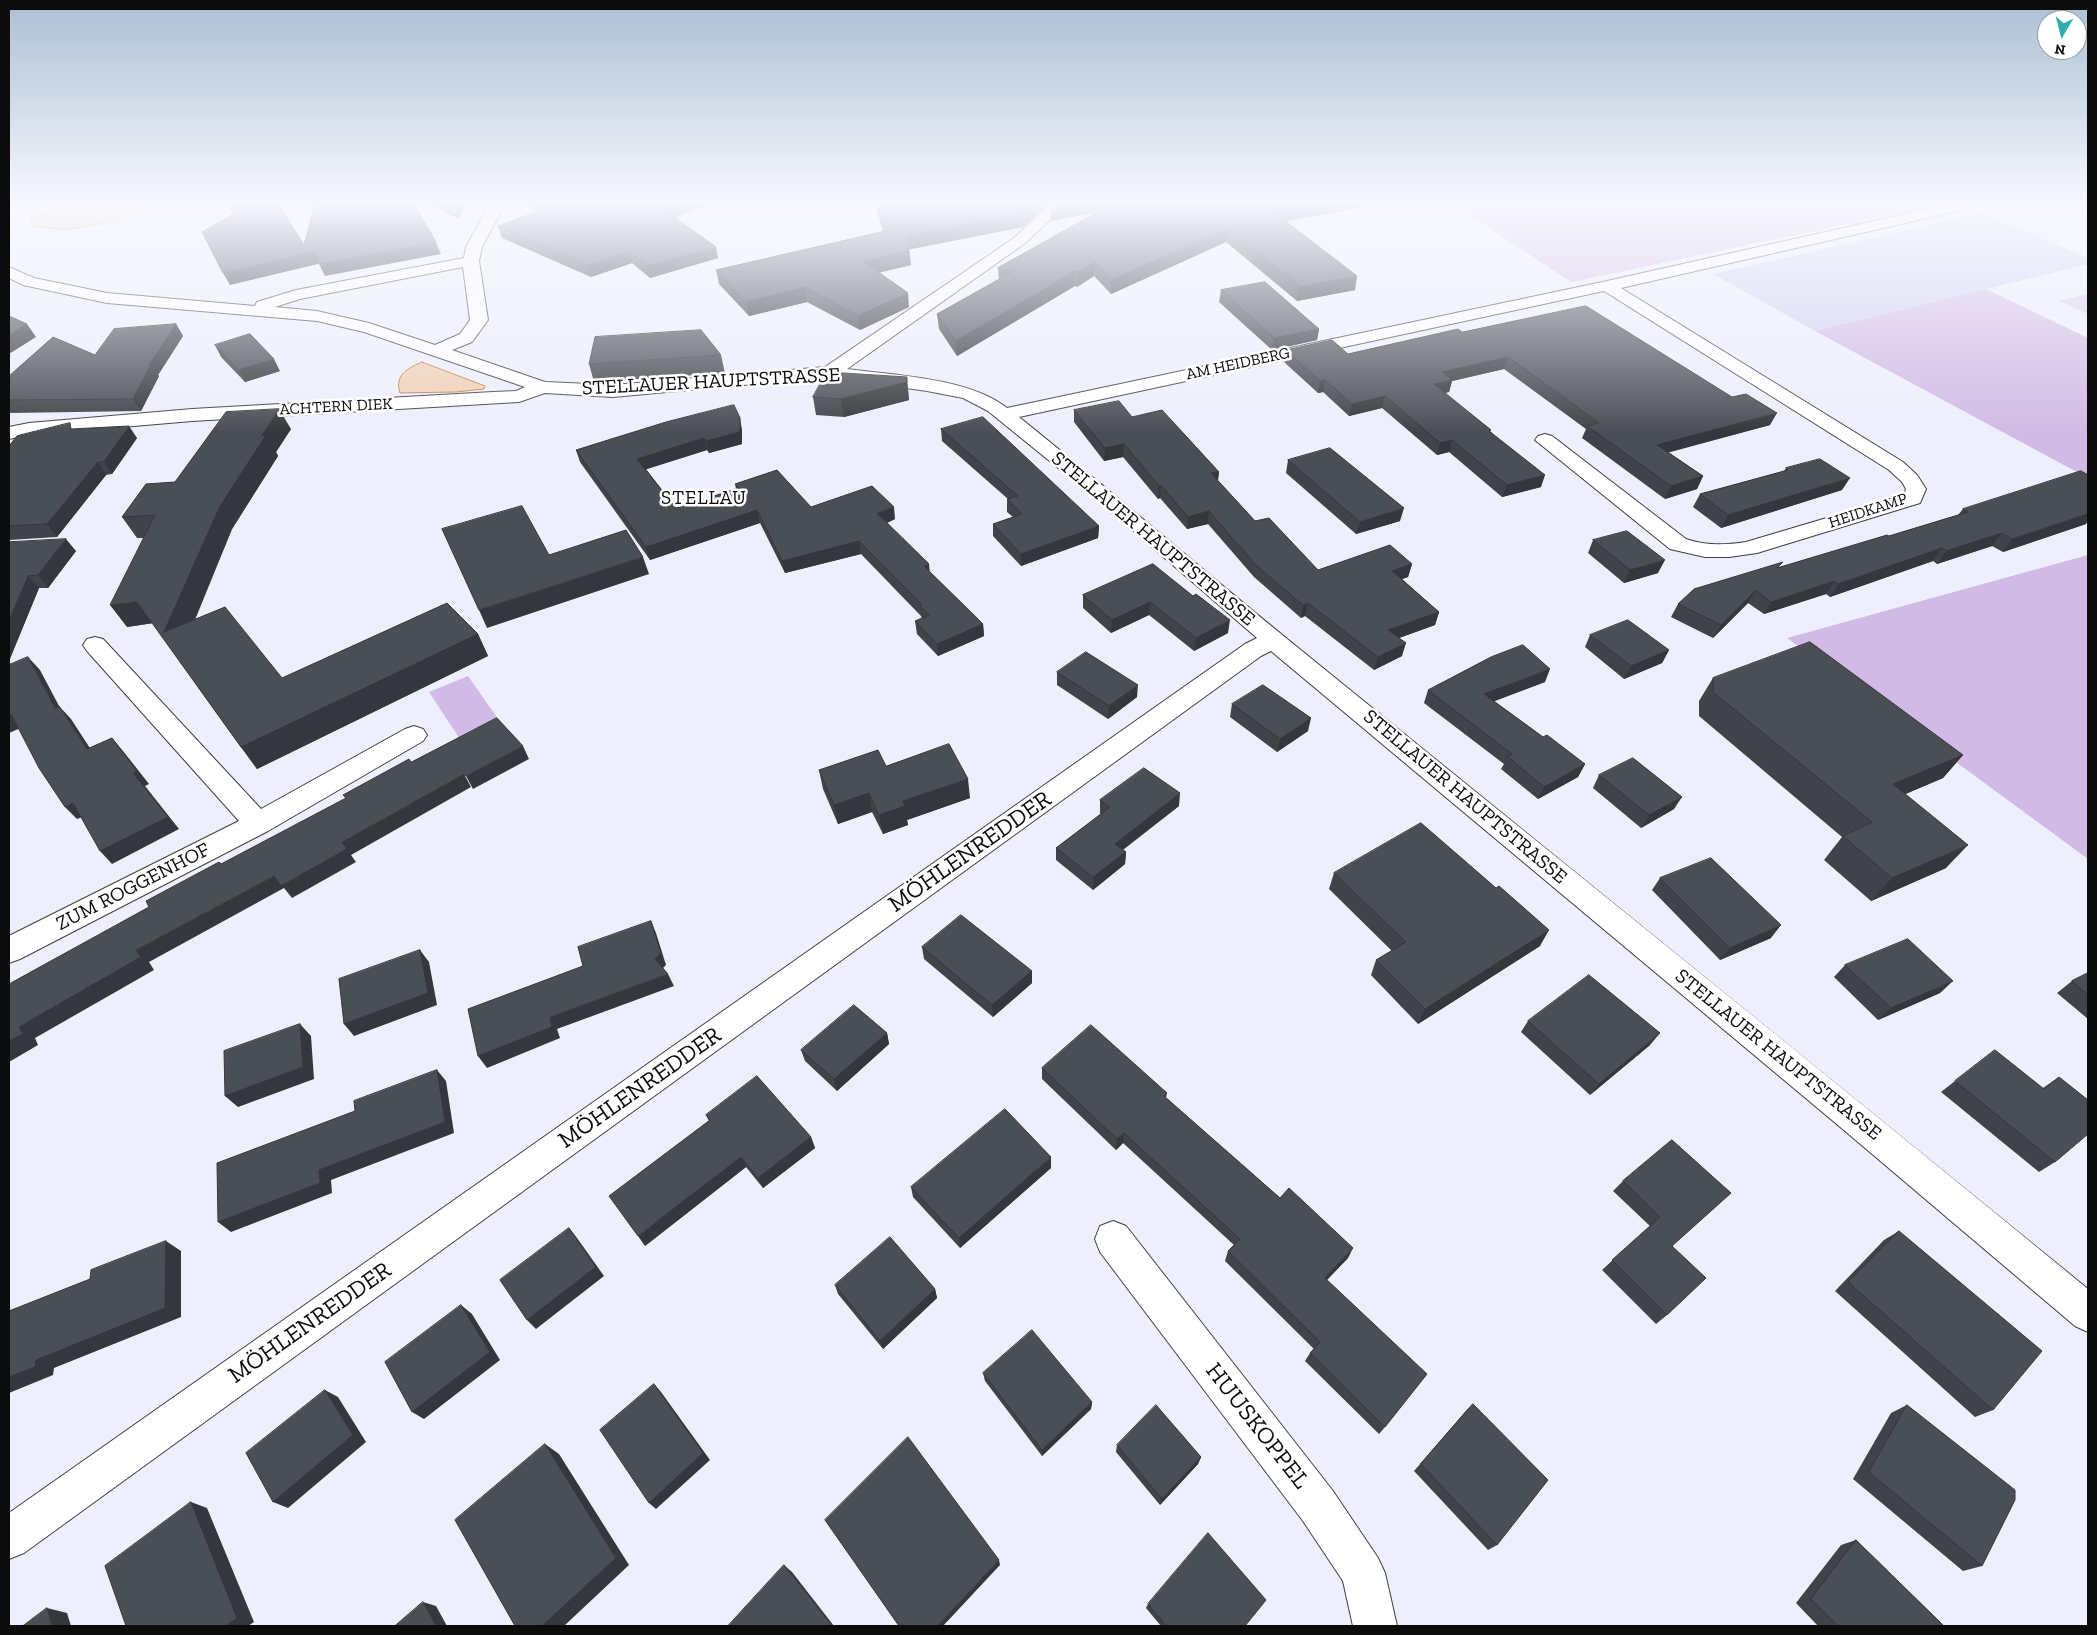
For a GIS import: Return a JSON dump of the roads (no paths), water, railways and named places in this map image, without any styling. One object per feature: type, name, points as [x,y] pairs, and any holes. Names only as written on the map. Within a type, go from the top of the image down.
[{"type":"street","name":"STELLAUER HAUPTSTRASSE","points":[[17,280],[22,286],[107,298],[318,316],[369,328],[543,386],[590,391],[612,391],[830,372],[927,384],[969,394],[1004,414],[1107,498],[1273,640],[1858,1120],[2088,1313]]},
{"type":"street","points":[[252,309],[296,295],[372,280]]},
{"type":"street","points":[[438,350],[466,338],[479,320],[473,280]]},
{"type":"street","points":[[830,372],[962,280]]},
{"type":"street","name":"AM HEIDBERG","points":[[1004,414],[1632,280]]},
{"type":"street","name":"HEIDKAMP","points":[[1544,440],[1678,544],[1699,550],[1721,552],[1749,548],[1913,499],[1916,489],[1910,479],[1896,466],[1607,286]]},
{"type":"street","name":"ACHTERN DIEK","points":[[9,433],[29,429],[192,414],[519,396],[543,386]]},
{"type":"street","name":"MÖHLENREDDER","points":[[9,1538],[1253,650],[1273,640]]},
{"type":"street","points":[[95,645],[258,824]]},
{"type":"street","name":"ZUM ROGGENHOF","points":[[9,950],[258,824],[414,735]]},
{"type":"street","name":"HUUSKOPPEL","points":[[1112,1239],[1318,1506],[1363,1573],[1375,1626]]},
{"type":"district","name":"STELLAU","points":[[704,499]]}]
